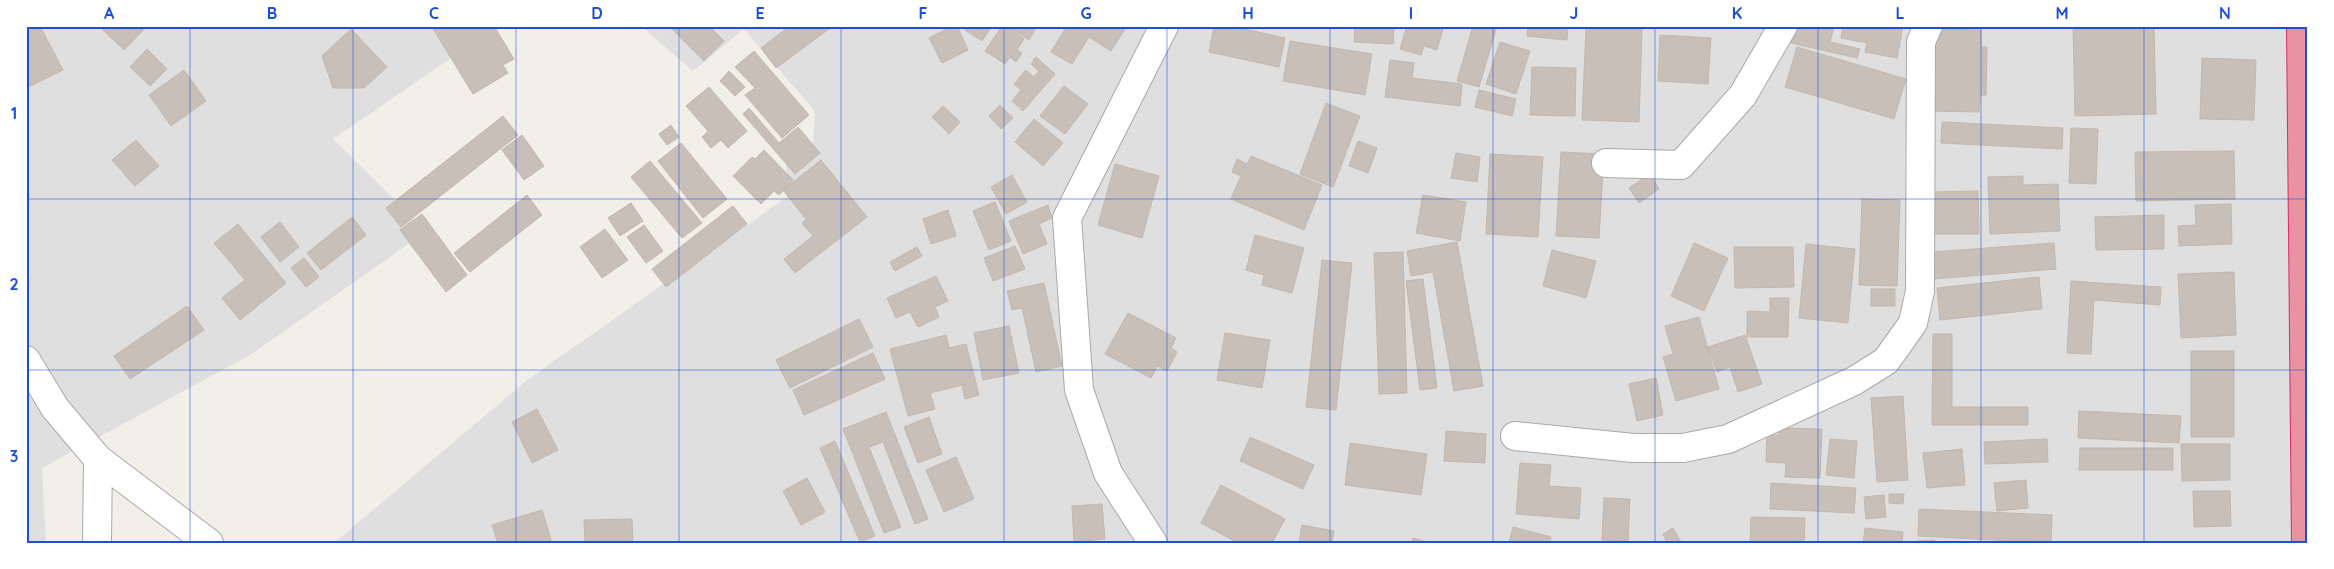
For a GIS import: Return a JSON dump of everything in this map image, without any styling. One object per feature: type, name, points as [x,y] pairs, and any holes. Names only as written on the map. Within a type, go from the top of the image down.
[{"type":"highway","points":[[2301,26],[2306,543]]},
{"type":"street","points":[[1154,543],[1108,473],[1079,390],[1067,218],[1164,26]]},
{"type":"street","points":[[1606,163],[1681,165],[1743,95],[1782,26]]},
{"type":"street","points":[[1515,436],[1633,448],[1683,448],[1728,438],[1854,381],[1886,361],[1913,323],[1920,291],[1921,42],[1928,26]]},
{"type":"street","points":[[26,360],[55,408],[98,459],[209,543]]},
{"type":"street","points":[[97,543],[98,459]]},
{"type":"shaded area","points":[[26,26],[498,26],[333,139],[427,231],[250,355],[42,468],[46,543],[26,543]]},
{"type":"shaded area","points":[[641,26],[2308,26],[2308,543],[334,543],[526,381],[787,197],[786,165],[813,148],[815,111],[744,29],[693,71]]},
{"type":"building","points":[[40,26],[63,70],[26,88],[26,32]]},
{"type":"building","points":[[99,26],[147,26],[124,50]]},
{"type":"building","points":[[494,26],[514,59],[503,65],[508,73],[473,94],[432,27]]},
{"type":"building","points":[[675,26],[709,26],[724,41],[704,61],[672,29]]},
{"type":"building","points":[[790,26],[833,26],[776,68],[761,48]]},
{"type":"building","points":[[953,26],[957,26],[968,50],[942,63],[929,38]]},
{"type":"building","points":[[968,26],[992,26],[982,41],[965,30]]},
{"type":"building","points":[[1002,26],[1006,26],[1024,39],[1017,50],[1022,53],[1016,62],[1010,57],[1005,64],[985,51]]},
{"type":"building","points":[[1007,26],[1037,26],[1029,40]]},
{"type":"building","points":[[1067,26],[1120,26],[1125,29],[1111,51],[1089,37],[1072,64],[1051,52]]},
{"type":"building","points":[[1214,26],[1231,26],[1285,38],[1279,67],[1209,52]]},
{"type":"building","points":[[1355,26],[1394,26],[1393,44],[1354,42]]},
{"type":"building","points":[[1407,26],[1436,26],[1443,29],[1437,50],[1424,46],[1421,55],[1400,49]]},
{"type":"building","points":[[1473,26],[1497,26],[1479,87],[1457,81]]},
{"type":"building","points":[[1528,26],[1568,26],[1567,40],[1527,36]]},
{"type":"building","points":[[1795,26],[1834,26],[1830,42],[1860,49],[1857,58],[1791,43]]},
{"type":"building","points":[[1843,26],[1903,26],[1897,58],[1865,52],[1867,43],[1841,38]]},
{"type":"building","points":[[2073,26],[2154,26],[2156,114],[2075,116]]},
{"type":"building","points":[[1586,27],[1642,29],[1639,122],[1582,120]]},
{"type":"building","points":[[351,29],[387,67],[364,88],[333,88],[322,56]]},
{"type":"building","points":[[1933,29],[1981,30],[1981,47],[1987,47],[1986,95],[1980,95],[1979,112],[1932,111]]},
{"type":"building","points":[[1660,35],[1711,38],[1708,84],[1658,81]]},
{"type":"building","points":[[1290,41],[1372,54],[1365,95],[1283,81]]},
{"type":"building","points":[[1500,42],[1530,51],[1516,94],[1486,84]]},
{"type":"building","points":[[1797,47],[1906,79],[1894,119],[1785,87]]},
{"type":"building","points":[[147,49],[167,69],[150,86],[130,67]]},
{"type":"building","points":[[754,51],[809,115],[782,138],[745,95],[755,88],[735,67]]},
{"type":"building","points":[[1036,57],[1055,74],[1023,111],[1012,101],[1021,90],[1014,84],[1026,70],[1034,77],[1039,71],[1031,64]]},
{"type":"building","points":[[2202,58],[2256,60],[2254,120],[2200,119]]},
{"type":"building","points":[[1390,60],[1414,63],[1412,78],[1462,84],[1460,106],[1385,97]]},
{"type":"building","points":[[1532,67],[1576,68],[1575,116],[1530,115]]},
{"type":"building","points":[[184,70],[206,101],[171,126],[149,95]]},
{"type":"building","points":[[729,71],[745,87],[735,96],[720,81]]},
{"type":"building","points":[[1064,86],[1088,104],[1065,134],[1040,116]]},
{"type":"building","points":[[709,87],[747,131],[728,148],[721,140],[711,148],[702,137],[708,131],[686,106]]},
{"type":"building","points":[[1479,90],[1516,99],[1512,116],[1475,107]]},
{"type":"building","points":[[1326,103],[1360,116],[1333,187],[1300,174]]},
{"type":"building","points":[[1000,105],[1013,118],[1001,129],[989,116]]},
{"type":"building","points":[[943,106],[960,122],[949,134],[932,117]]},
{"type":"building","points":[[749,108],[779,143],[798,127],[820,153],[795,174],[743,114]]},
{"type":"building","points":[[503,116],[518,135],[401,227],[386,208]]},
{"type":"building","points":[[1034,119],[1063,143],[1043,166],[1015,142]]},
{"type":"building","points":[[1942,122],[2063,128],[2062,149],[1941,143]]},
{"type":"building","points":[[671,125],[679,137],[667,145],[659,134]]},
{"type":"building","points":[[2071,128],[2098,129],[2096,184],[2069,183]]},
{"type":"building","points":[[522,135],[544,166],[524,180],[502,150]]},
{"type":"building","points":[[136,140],[159,166],[135,186],[112,160]]},
{"type":"building","points":[[1358,141],[1377,148],[1368,173],[1349,166]]},
{"type":"building","points":[[681,143],[727,199],[703,218],[658,161]]},
{"type":"building","points":[[764,150],[793,180],[779,195],[774,191],[761,204],[733,176],[752,157],[755,159]]},
{"type":"building","points":[[2234,151],[2235,199],[2136,201],[2135,152]]},
{"type":"building","points":[[1561,152],[1604,154],[1599,238],[1556,236]]},
{"type":"building","points":[[1456,153],[1480,157],[1477,182],[1451,178]]},
{"type":"building","points":[[1490,154],[1543,157],[1538,237],[1486,234]]},
{"type":"building","points":[[1251,156],[1322,185],[1304,230],[1231,199],[1241,176],[1232,172],[1237,159],[1247,164]]},
{"type":"building","points":[[821,160],[867,217],[795,273],[784,259],[813,236],[802,223],[806,219],[783,190]]},
{"type":"building","points":[[650,161],[702,223],[682,238],[631,177]]},
{"type":"building","points":[[1115,164],[1159,176],[1142,238],[1098,225]]},
{"type":"building","points":[[1650,174],[1659,189],[1639,203],[1629,188]]},
{"type":"building","points":[[1012,175],[1027,202],[1006,214],[991,187]]},
{"type":"building","points":[[2023,176],[2023,185],[2058,184],[2060,231],[1990,234],[1988,177]]},
{"type":"building","points":[[1978,191],[1979,234],[1932,234],[1932,192]]},
{"type":"building","points":[[527,195],[542,215],[470,272],[454,253]]},
{"type":"building","points":[[1423,195],[1466,202],[1460,241],[1416,233]]},
{"type":"building","points":[[1862,199],[1900,200],[1897,286],[1859,285]]},
{"type":"building","points":[[995,202],[1011,241],[989,250],[973,211]]},
{"type":"building","points":[[631,203],[643,221],[620,236],[608,218]]},
{"type":"building","points":[[2231,204],[2232,244],[2179,246],[2178,226],[2196,225],[2195,205]]},
{"type":"building","points":[[1048,205],[1052,218],[1039,224],[1047,244],[1023,254],[1009,221]]},
{"type":"building","points":[[733,206],[747,224],[666,287],[652,269]]},
{"type":"building","points":[[948,210],[956,236],[931,244],[923,219]]},
{"type":"building","points":[[422,214],[467,275],[446,292],[400,230]]},
{"type":"building","points":[[2164,215],[2164,249],[2096,250],[2095,217]]},
{"type":"building","points":[[352,217],[366,235],[321,270],[307,253]]},
{"type":"building","points":[[280,222],[299,247],[280,262],[261,237]]},
{"type":"building","points":[[238,224],[286,283],[240,320],[222,298],[245,280],[214,243]]},
{"type":"building","points":[[644,225],[663,251],[646,263],[627,237]]},
{"type":"building","points":[[605,229],[628,260],[602,278],[580,247]]},
{"type":"building","points":[[1255,235],[1304,248],[1292,293],[1262,285],[1264,275],[1246,270]]},
{"type":"building","points":[[1457,242],[1483,386],[1454,391],[1433,272],[1411,276],[1407,251]]},
{"type":"building","points":[[1694,243],[1728,258],[1704,311],[1671,296]]},
{"type":"building","points":[[2054,243],[2056,269],[1934,279],[1932,252]]},
{"type":"building","points":[[1806,244],[1855,249],[1848,323],[1799,318]]},
{"type":"building","points":[[1015,246],[1025,269],[993,281],[984,258]]},
{"type":"building","points":[[917,247],[922,256],[895,271],[890,262]]},
{"type":"building","points":[[1734,247],[1793,247],[1794,287],[1735,288]]},
{"type":"building","points":[[1552,250],[1596,261],[1586,298],[1543,286]]},
{"type":"building","points":[[1403,252],[1407,393],[1379,394],[1374,253]]},
{"type":"building","points":[[304,258],[319,277],[306,287],[291,268]]},
{"type":"building","points":[[1322,260],[1352,263],[1336,410],[1306,407]]},
{"type":"building","points":[[2234,272],[2236,335],[2181,338],[2178,274]]},
{"type":"building","points":[[936,276],[948,301],[935,307],[939,317],[918,327],[910,312],[896,318],[887,298]]},
{"type":"building","points":[[2039,277],[2042,309],[1940,320],[1937,288]]},
{"type":"building","points":[[1423,279],[1437,388],[1420,390],[1406,281]]},
{"type":"building","points":[[2071,281],[2161,287],[2160,305],[2094,300],[2091,354],[2067,353]]},
{"type":"building","points":[[1044,283],[1062,366],[1036,372],[1022,308],[1012,310],[1007,291]]},
{"type":"building","points":[[1871,289],[1895,289],[1895,306],[1871,306]]},
{"type":"building","points":[[1770,298],[1789,298],[1788,337],[1747,337],[1747,311],[1770,312]]},
{"type":"building","points":[[187,306],[204,330],[130,379],[114,356]]},
{"type":"building","points":[[1128,313],[1176,338],[1171,348],[1177,352],[1167,371],[1157,366],[1151,378],[1105,354]]},
{"type":"building","points":[[1699,317],[1719,389],[1676,401],[1663,357],[1673,354],[1665,326]]},
{"type":"building","points":[[859,319],[873,347],[790,388],[776,360]]},
{"type":"building","points":[[1009,326],[1019,373],[983,380],[974,333]]},
{"type":"building","points":[[1225,333],[1270,340],[1262,388],[1217,380]]},
{"type":"building","points":[[1933,334],[1952,334],[1952,407],[2028,407],[2028,425],[1932,425]]},
{"type":"building","points":[[946,335],[949,348],[966,344],[979,395],[965,399],[962,385],[930,393],[935,409],[908,416],[890,349]]},
{"type":"building","points":[[1745,335],[1762,384],[1738,392],[1730,367],[1717,372],[1708,347]]},
{"type":"building","points":[[2191,351],[2234,351],[2234,437],[2191,437]]},
{"type":"building","points":[[873,353],[885,379],[804,415],[793,390]]},
{"type":"building","points":[[1656,378],[1663,415],[1637,421],[1629,384]]},
{"type":"building","points":[[1903,396],[1908,480],[1877,482],[1871,398]]},
{"type":"building","points":[[537,409],[558,450],[532,463],[512,422]]},
{"type":"building","points":[[2079,411],[2181,416],[2179,443],[2078,438]]},
{"type":"building","points":[[886,412],[928,519],[915,524],[883,442],[869,447],[901,527],[884,533],[843,429]]},
{"type":"building","points":[[929,417],[942,454],[918,463],[904,427]]},
{"type":"building","points":[[1779,428],[1822,429],[1820,478],[1785,477],[1786,463],[1766,462],[1767,435],[1779,435]]},
{"type":"building","points":[[1446,431],[1486,434],[1485,463],[1444,461]]},
{"type":"building","points":[[1250,437],[1314,465],[1303,489],[1240,461]]},
{"type":"building","points":[[1830,439],[1857,441],[1854,478],[1826,475]]},
{"type":"building","points":[[2047,439],[2048,462],[1985,464],[1984,442]]},
{"type":"building","points":[[835,441],[875,536],[860,542],[820,448]]},
{"type":"building","points":[[1350,443],[1427,454],[1421,495],[1345,485]]},
{"type":"building","points":[[2181,444],[2230,444],[2230,480],[2182,481]]},
{"type":"building","points":[[2080,448],[2173,448],[2173,470],[2079,470]]},
{"type":"building","points":[[1962,449],[1965,485],[1927,488],[1923,453]]},
{"type":"building","points":[[956,457],[974,499],[944,512],[926,470]]},
{"type":"building","points":[[1520,463],[1551,465],[1549,486],[1581,488],[1579,519],[1516,514]]},
{"type":"building","points":[[807,478],[825,512],[801,525],[783,491]]},
{"type":"building","points":[[2026,480],[2028,508],[1997,511],[1994,483]]},
{"type":"building","points":[[1771,483],[1856,488],[1854,513],[1770,509]]},
{"type":"building","points":[[1221,485],[1285,519],[1272,543],[1238,543],[1201,523]]},
{"type":"building","points":[[2193,491],[2230,491],[2231,526],[2194,527]]},
{"type":"building","points":[[1889,494],[1904,494],[1903,504],[1889,503]]},
{"type":"building","points":[[1884,495],[1886,517],[1866,519],[1864,497]]},
{"type":"building","points":[[1604,498],[1630,499],[1628,541],[1602,540]]},
{"type":"building","points":[[1102,504],[1105,539],[1074,542],[1072,506]]},
{"type":"building","points":[[1919,509],[2052,515],[2051,543],[1918,536]]},
{"type":"building","points":[[542,510],[552,543],[498,543],[492,525]]},
{"type":"building","points":[[1751,517],[1805,518],[1804,543],[1750,543]]},
{"type":"building","points":[[632,519],[633,543],[585,543],[584,520]]},
{"type":"building","points":[[1302,525],[1334,531],[1332,543],[1299,543]]},
{"type":"building","points":[[1513,527],[1551,537],[1550,543],[1509,543]]},
{"type":"building","points":[[1673,528],[1681,542],[1667,543],[1663,534]]},
{"type":"building","points":[[1865,528],[1903,532],[1902,543],[1863,543]]},
{"type":"building","points":[[1413,538],[1431,543],[1412,543]]},
{"type":"building","points":[[1935,540],[1935,543],[1916,543],[1916,541]]}]
